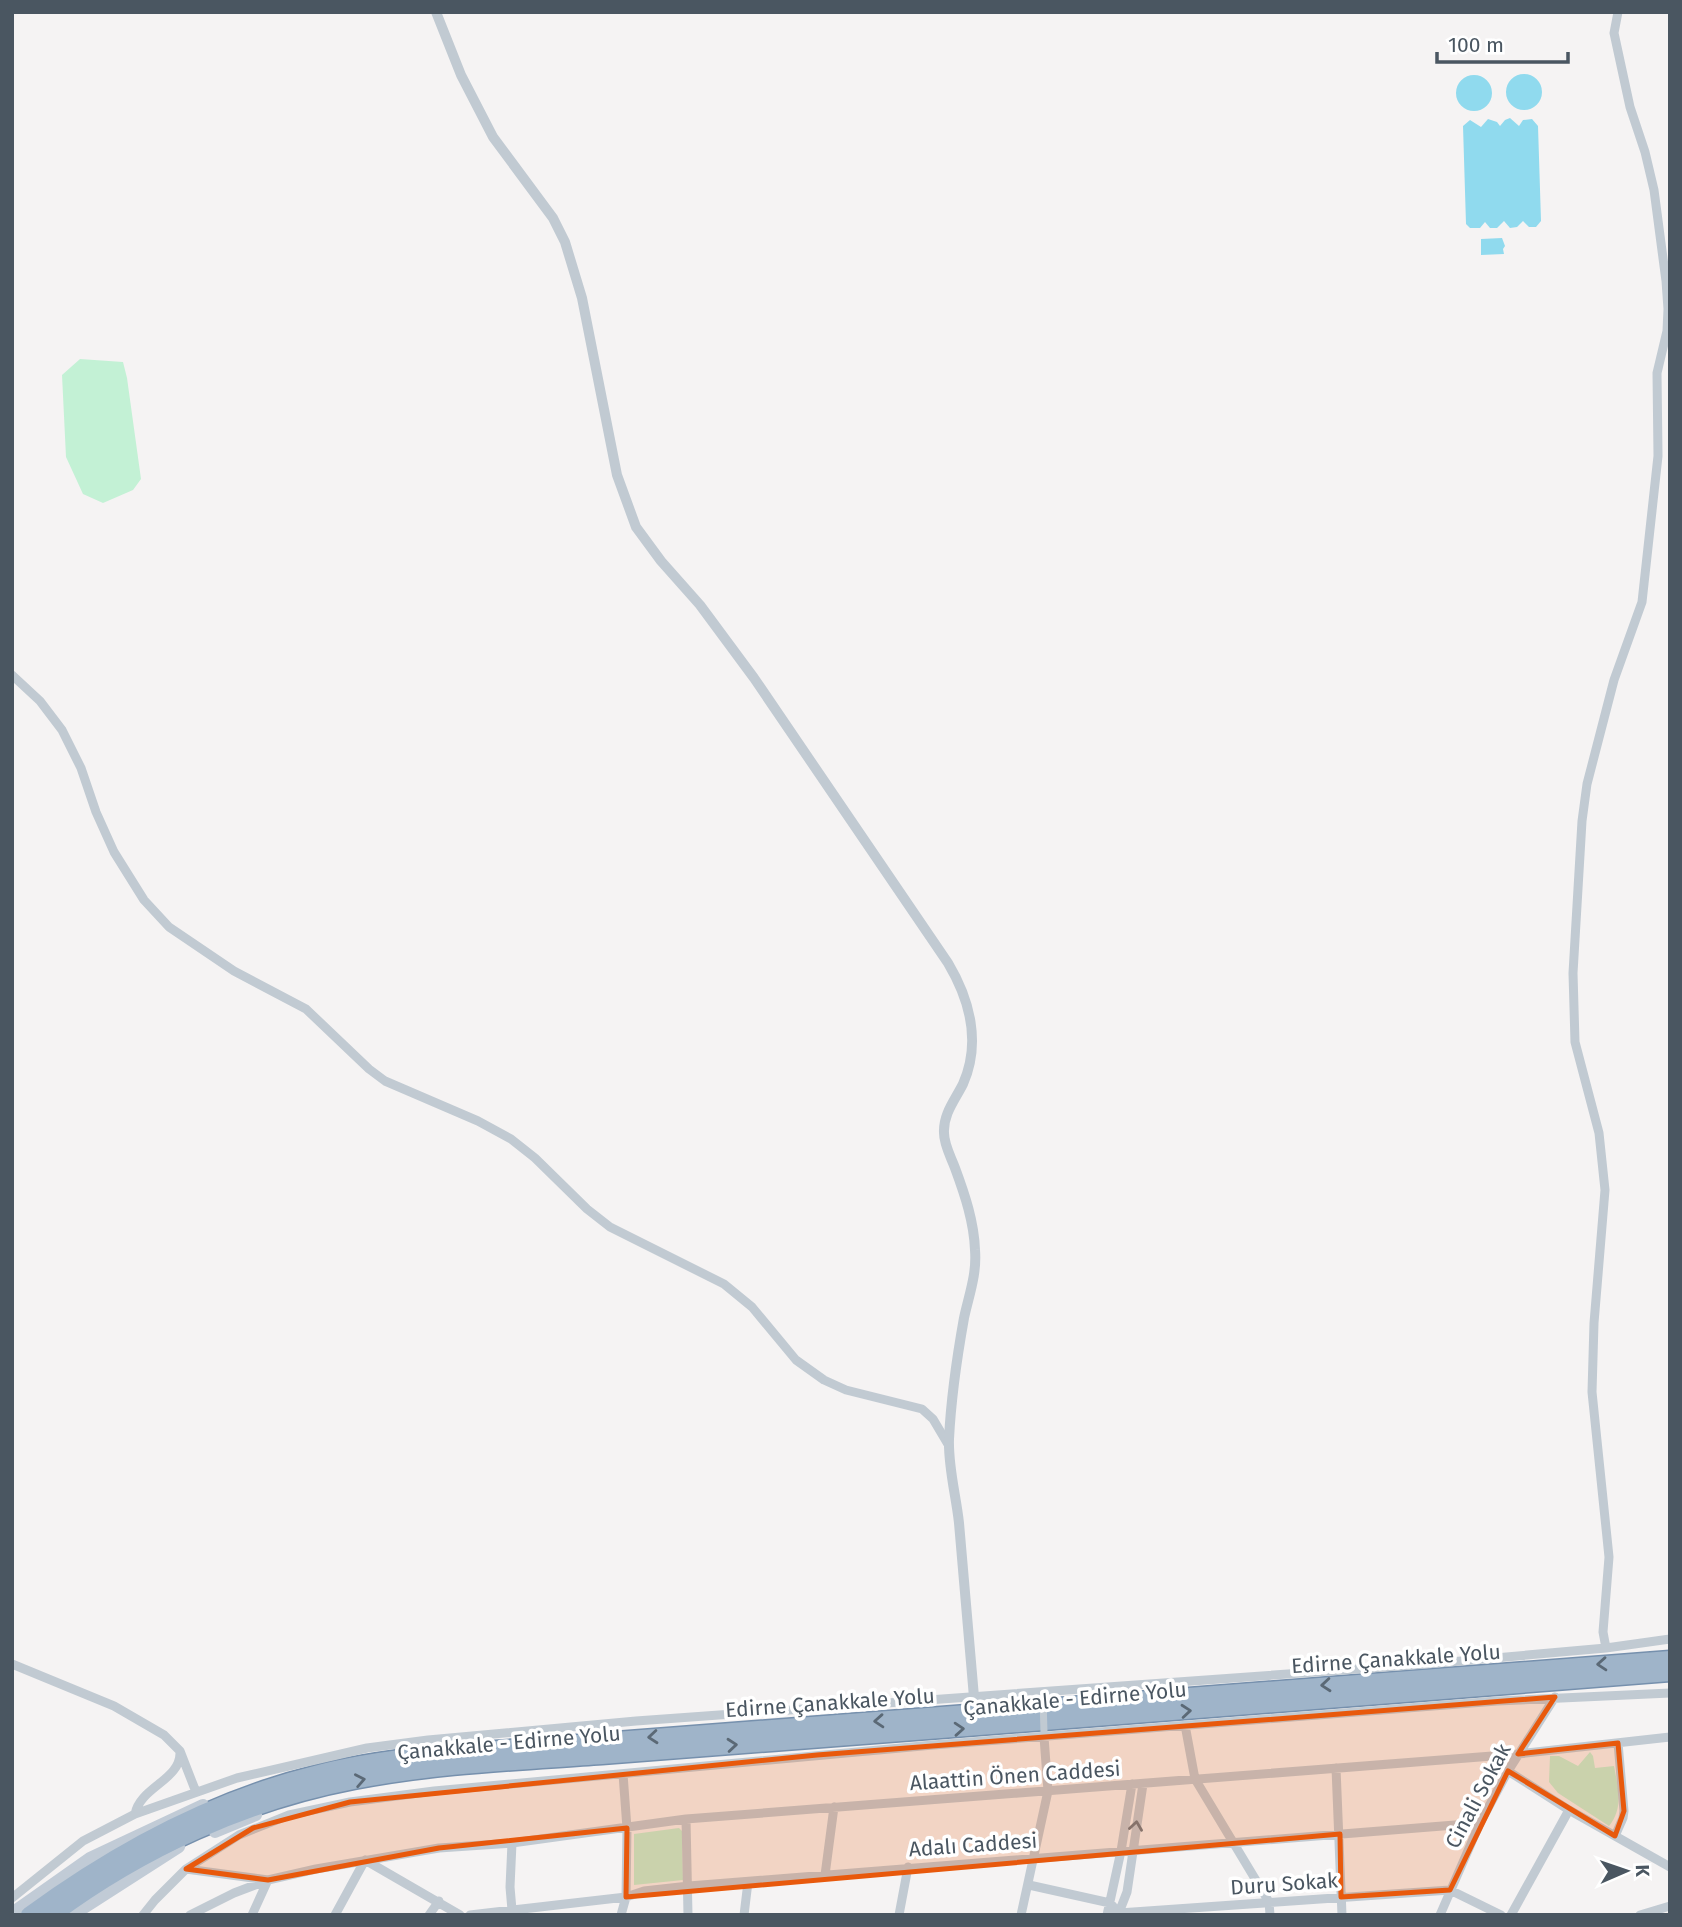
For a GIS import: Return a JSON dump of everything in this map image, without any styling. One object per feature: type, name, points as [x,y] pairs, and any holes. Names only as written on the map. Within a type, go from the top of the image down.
[{"type":"highway","name":"Edirne Çanakkale Yolu","points":[[29,1915],[76,1881],[158,1833],[235,1800],[436,1755],[915,1718],[1062,1699],[1533,1662],[1670,1659]]},
{"type":"highway","name":"Çanakkale - Edirne Yolu","points":[[53,1915],[140,1859],[189,1834],[316,1781],[441,1769],[1044,1730],[1670,1673]]},
{"type":"main road","points":[[12,1913],[90,1858],[187,1811],[288,1776],[316,1781]]},
{"type":"main road","points":[[73,1915],[169,1852],[316,1781]]},
{"type":"street","points":[[436,12],[461,75],[493,137],[553,218],[565,243],[582,298],[617,475],[636,527],[661,561],[700,605],[754,678],[948,963],[962,990],[971,1022],[971,1051],[966,1075],[945,1119],[944,1136],[971,1219],[976,1264],[958,1353],[949,1446],[974,1698]]},
{"type":"street","points":[[1606,1648],[1603,1632],[1609,1557],[1592,1392],[1594,1323],[1605,1190],[1599,1133],[1576,1042],[1573,973],[1581,834],[1587,784],[1614,680],[1642,602],[1658,456],[1657,373],[1667,331],[1668,309],[1654,190],[1630,107],[1614,33],[1618,12]]},
{"type":"street","points":[[12,675],[40,701],[62,730],[78,761],[96,812],[118,859],[144,900],[169,927],[234,971],[306,1009],[384,1081],[489,1126],[511,1139],[610,1227],[724,1284],[752,1307],[796,1360],[824,1380],[858,1394],[922,1409],[937,1424],[949,1446]]},
{"type":"street","points":[[1533,1662],[1670,1639]]},
{"type":"street","points":[[12,1664],[120,1709],[164,1735],[180,1751],[196,1792]]},
{"type":"street","points":[[134,1915],[146,1911],[186,1869],[213,1850],[253,1828],[309,1809],[434,1791],[830,1754],[1044,1730],[1185,1725],[1555,1697],[1670,1693]]},
{"type":"street","name":"Cinali Sokak","points":[[1440,1915],[1480,1823],[1518,1754],[1555,1697]]},
{"type":"street","points":[[12,1898],[83,1841],[135,1814],[237,1778],[299,1762],[397,1744],[623,1723],[974,1698],[1062,1699]]},
{"type":"street","points":[[1021,1915],[1048,1791],[1042,1699]]},
{"type":"street","points":[[915,1718],[928,1701]]},
{"type":"street","points":[[848,1723],[859,1706]]},
{"type":"street","points":[[1185,1725],[1195,1779],[1269,1902],[1270,1915]]},
{"type":"street","name":"Alaattin Önen Caddesi","points":[[268,1880],[439,1848],[512,1843],[686,1819],[1518,1754],[1670,1737]]},
{"type":"street","points":[[1615,1836],[1624,1811],[1618,1743]]},
{"type":"street","points":[[135,1814],[140,1800],[178,1765],[180,1751]]},
{"type":"street","points":[[1336,1768],[1342,1915]]},
{"type":"street","points":[[1508,1771],[1670,1867]]},
{"type":"street","points":[[621,1915],[626,1897],[627,1828],[624,1774]]},
{"type":"street","points":[[1107,1915],[1132,1784]]},
{"type":"street","points":[[1119,1914],[1127,1892],[1143,1784]]},
{"type":"street","points":[[825,1875],[834,1807]]},
{"type":"street","points":[[1511,1915],[1570,1810]]},
{"type":"street","points":[[686,1819],[688,1915]]},
{"type":"street","name":"Adalı Caddesi","points":[[470,1915],[626,1897],[644,1891],[689,1886],[1480,1823]]},
{"type":"street","points":[[512,1843],[512,1910]]},
{"type":"street","points":[[335,1915],[365,1860],[460,1915]]},
{"type":"street","points":[[899,1915],[908,1867]]},
{"type":"street","points":[[186,1869],[268,1880]]},
{"type":"street","points":[[190,1915],[234,1892],[268,1880]]},
{"type":"street","points":[[252,1915],[268,1880]]},
{"type":"street","points":[[744,1915],[748,1882]]},
{"type":"street","points":[[1029,1885],[1110,1903],[1119,1914]]},
{"type":"street","points":[[1450,1890],[1502,1915]]},
{"type":"street","name":"Duru Sokak","points":[[1119,1914],[1450,1890]]},
{"type":"street","points":[[429,1915],[439,1901]]},
{"type":"street","points":[[1640,1915],[1670,1906]]},
{"type":"highlighted area","points":[[1555,1697],[1518,1754],[1618,1743],[1624,1811],[1615,1836],[1508,1771],[1450,1890],[1341,1897],[1340,1834],[626,1897],[627,1828],[439,1848],[268,1880],[186,1869],[253,1828],[350,1802],[817,1755]]},
{"type":"green space","points":[[80,359],[123,362],[127,378],[141,479],[133,490],[103,503],[83,494],[66,457],[62,375]]},
{"type":"green space","points":[[1590,1752],[1595,1768],[1614,1766],[1618,1804],[1617,1812],[1609,1826],[1558,1793],[1549,1782],[1550,1756],[1559,1756],[1578,1766]]},
{"type":"green space","points":[[679,1828],[682,1831],[683,1880],[634,1885],[634,1834]]},
{"type":"water","points":[[1524,74],[1536,80],[1542,92],[1536,104],[1524,110],[1512,104],[1506,92],[1512,80]]},
{"type":"water","points":[[1474,75],[1486,81],[1492,93],[1486,105],[1474,111],[1462,105],[1456,93],[1462,81]]},
{"type":"water","points":[[1510,118],[1519,126],[1523,120],[1532,119],[1538,126],[1541,221],[1536,227],[1529,227],[1523,221],[1517,227],[1510,228],[1504,221],[1497,228],[1490,228],[1485,222],[1480,228],[1470,228],[1466,224],[1463,126],[1470,120],[1481,127],[1488,119],[1500,126]]},
{"type":"water","points":[[1502,238],[1504,254],[1481,255],[1481,239]]}]
